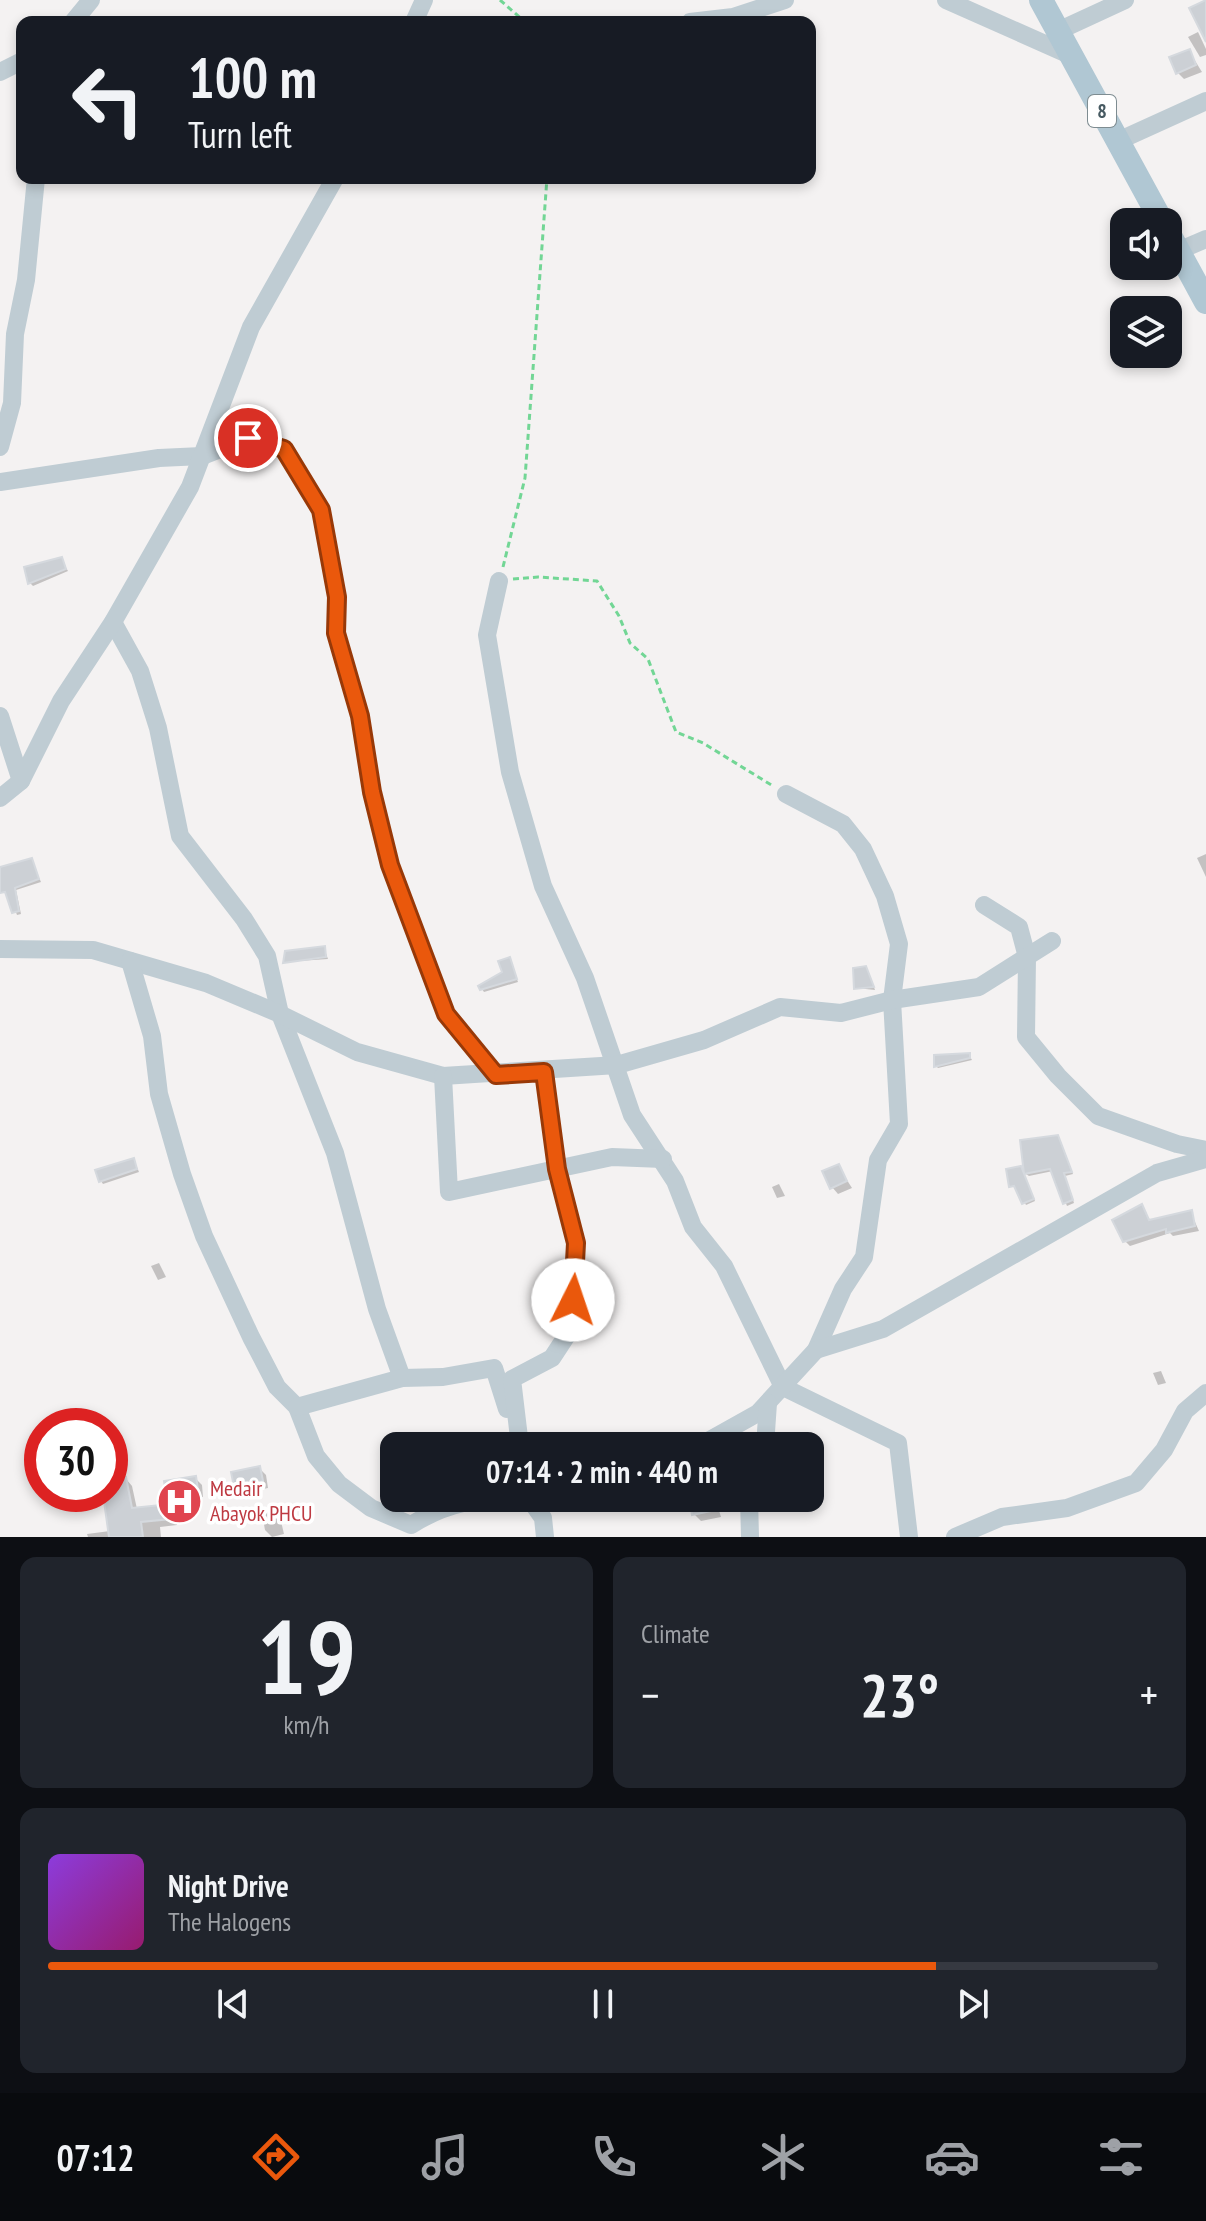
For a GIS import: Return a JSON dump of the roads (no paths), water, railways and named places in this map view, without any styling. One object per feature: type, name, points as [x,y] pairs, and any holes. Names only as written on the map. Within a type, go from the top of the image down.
[{"type":"main road","name":"8","points":[[1041,0],[1154,208]]},
{"type":"main road","points":[[1182,258],[1206,302]]},
{"type":"street","points":[[78,16],[91,0]]},
{"type":"street","points":[[736,16],[785,0]]},
{"type":"street","points":[[946,0],[1072,56]]},
{"type":"street","points":[[1058,31],[1125,0]]},
{"type":"street","points":[[1118,141],[1206,101]]},
{"type":"street","points":[[0,447],[12,403],[15,334],[26,280],[35,184]]},
{"type":"street","points":[[0,798],[21,781],[61,701],[113,622],[190,487],[251,327],[332,184]]},
{"type":"street","points":[[1182,241],[1206,239]]},
{"type":"street","points":[[0,482],[159,458],[202,456],[248,438],[284,449],[321,510],[337,597],[336,633],[360,716],[372,792],[390,865],[446,1014],[496,1075]]},
{"type":"street","points":[[499,581],[487,635],[510,772],[543,886],[585,978],[632,1115],[663,1159],[693,1227],[724,1266],[783,1387],[898,1443],[909,1537]]},
{"type":"street","points":[[113,622],[140,671],[158,728],[180,836],[244,919],[267,956],[280,1014],[320,1107],[377,1309],[402,1378]]},
{"type":"street","points":[[0,716],[21,781]]},
{"type":"street","points":[[724,1432],[758,1413],[816,1350],[843,1289],[864,1257],[878,1160],[899,1124],[892,1000],[899,944],[885,896],[863,849],[843,824],[786,794]]},
{"type":"street","points":[[984,905],[1019,927],[1027,957],[1026,1037],[1058,1076],[1098,1116],[1177,1144],[1206,1150]]},
{"type":"street","points":[[0,949],[93,950],[206,983],[280,1014],[357,1052],[443,1076],[617,1065],[704,1040],[780,1007],[841,1013],[892,1000],[979,987],[1052,941]]},
{"type":"street","points":[[130,961],[152,1036],[159,1094],[204,1236],[277,1387],[297,1407],[316,1456],[339,1484],[380,1512]]},
{"type":"street","points":[[518,1432],[512,1379],[552,1358],[571,1329],[576,1243],[557,1169],[544,1072]]},
{"type":"street","points":[[443,1076],[449,1192],[612,1157],[663,1159]]},
{"type":"street","points":[[816,1350],[883,1329],[1157,1173],[1206,1159]]},
{"type":"street","points":[[297,1407],[402,1378],[443,1377],[494,1368],[515,1432]]},
{"type":"street","points":[[955,1537],[1002,1517],[1067,1508],[1136,1483],[1164,1450],[1185,1411],[1206,1393]]},
{"type":"street","points":[[766,1432],[768,1403]]},
{"type":"street","points":[[380,1512],[411,1525],[431,1512]]},
{"type":"street","points":[[539,1512],[543,1518],[545,1537]]},
{"type":"street","points":[[749,1512],[750,1537]]},
{"type":"place","name":"Medair Abayok PHCU","points":[[179,1501]]}]
